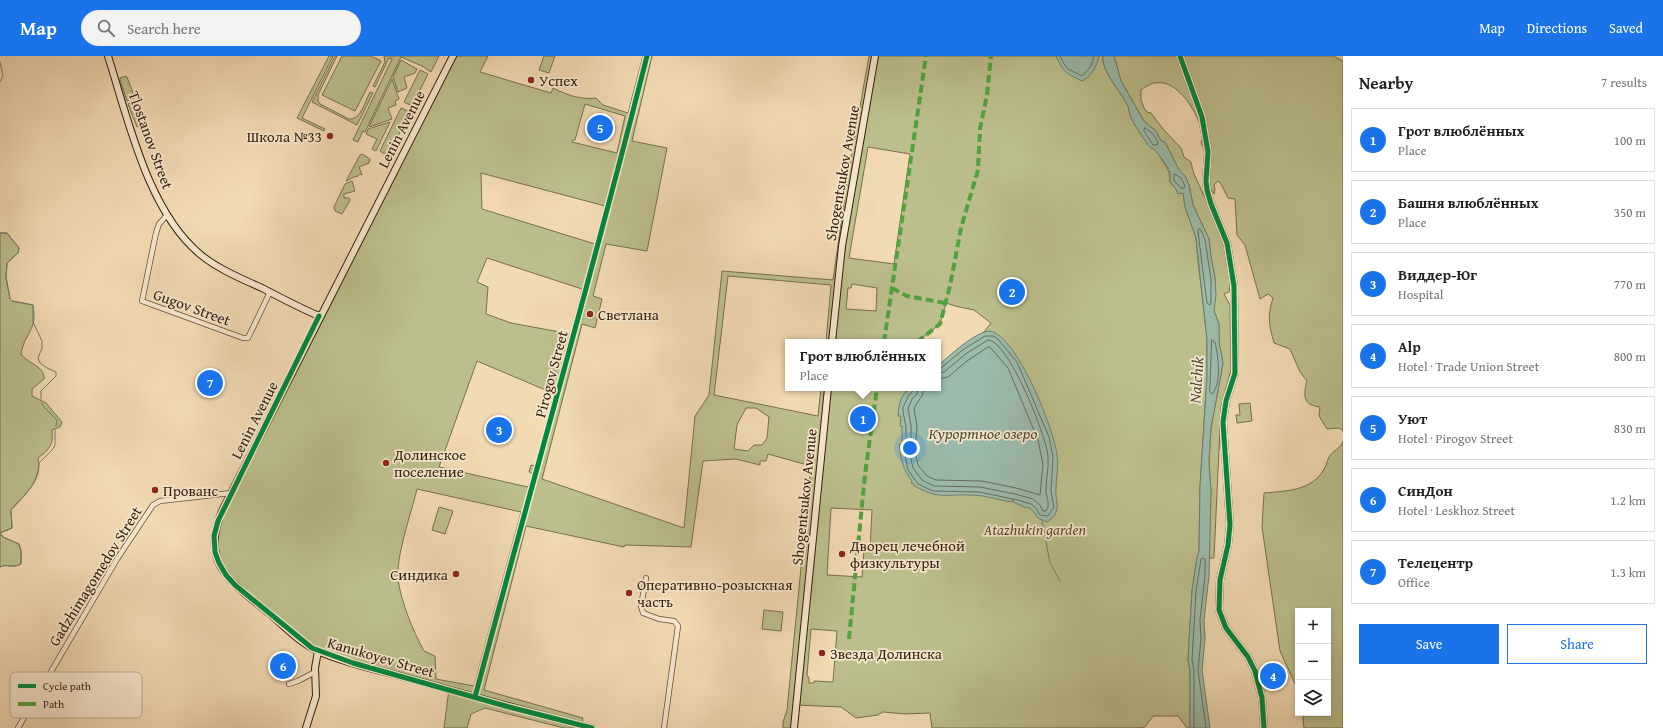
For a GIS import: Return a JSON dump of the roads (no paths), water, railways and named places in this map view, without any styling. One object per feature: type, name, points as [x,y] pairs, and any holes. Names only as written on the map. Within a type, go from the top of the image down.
[{"type":"street","name":"Tlostanov Street","points":[[108,56],[143,165],[168,215],[182,235],[202,256],[239,277],[320,316]]},
{"type":"street","name":"Lenin Avenue","points":[[214,536],[218,521],[231,493],[452,56]]},
{"type":"street","name":"Pirogov Street","points":[[475,697],[494,622],[566,365],[626,142],[647,56]]},
{"type":"street","name":"Shogentsukov Avenue","points":[[832,339],[842,246],[876,56]]},
{"type":"street","points":[[1180,56],[1200,111],[1208,152],[1206,181],[1208,196],[1227,243],[1234,286],[1235,373],[1226,401],[1223,422],[1230,525],[1228,545],[1220,580],[1219,610],[1226,628],[1248,657],[1255,671],[1262,698],[1264,728]]},
{"type":"street","name":"Gugov Street","points":[[168,215],[159,224],[156,233],[142,301],[243,338],[248,338],[270,292]]},
{"type":"street","name":"Shogentsukov Avenue","points":[[794,728],[828,391]]},
{"type":"street","name":"Gadzhimagomedov Street","points":[[51,672],[117,559],[153,506],[160,501],[231,493]]},
{"type":"street","name":"Kanukoyev Street","points":[[214,536],[215,552],[218,563],[235,585],[298,638],[318,651],[353,663],[509,707],[592,728]]},
{"type":"street","points":[[646,578],[641,606],[643,613],[659,619],[674,621],[678,626],[664,728]]},
{"type":"street","points":[[306,728],[316,696],[315,672],[318,651]]},
{"type":"street","points":[[289,684],[315,672]]},
{"type":"street","name":"Gadzhimagomedov Street","points":[[18,728],[24,718]]},
{"type":"water","points":[[1056,56],[1099,56],[1093,71],[1082,81],[1066,72]]},
{"type":"water","points":[[1103,56],[1114,56],[1121,81],[1144,121],[1156,131],[1161,141],[1165,142],[1179,170],[1185,176],[1189,185],[1193,205],[1209,239],[1215,278],[1216,295],[1214,311],[1219,324],[1219,342],[1223,363],[1211,428],[1209,462],[1211,491],[1209,576],[1204,620],[1205,639],[1202,670],[1210,728],[1190,728],[1190,671],[1188,660],[1192,591],[1199,551],[1200,486],[1207,377],[1207,339],[1196,238],[1185,207],[1183,193],[1178,194],[1170,182],[1170,172],[1168,167],[1156,151],[1148,145],[1136,127],[1130,115],[1128,106],[1108,75],[1103,62]]},
{"type":"water","name":"Курортное озеро","points":[[990,331],[1001,337],[1011,349],[1032,385],[1049,425],[1058,459],[1058,468],[1056,489],[1057,510],[1052,518],[1047,522],[1038,518],[1028,507],[1026,508],[1013,502],[1013,499],[1012,502],[981,496],[942,495],[929,493],[911,483],[912,481],[906,473],[903,464],[899,444],[902,444],[902,426],[900,426],[901,416],[898,416],[901,398],[908,391],[941,391],[941,363],[956,350],[977,335]]},
{"type":"waterway","points":[[0,62],[3,76],[0,82]]},
{"type":"waterway","points":[[0,233],[7,233],[19,248],[18,253],[7,263],[6,277],[10,299],[12,301],[33,305],[33,322],[42,341],[42,348],[38,358],[40,363],[56,372],[56,376],[41,391],[41,399]]},
{"type":"waterway","points":[[42,403],[43,406],[57,420],[56,426]]},
{"type":"waterway","points":[[0,567],[21,564],[21,551],[19,544],[3,537],[0,533],[12,528],[11,510],[30,489],[37,477],[39,463],[53,449],[55,445],[55,430]]},
{"type":"waterway","points":[[1042,520],[1050,563],[1060,581]]},
{"type":"place","name":"Успех","points":[[531,80]]},
{"type":"place","name":"Уют","points":[[600,128]]},
{"type":"place","name":"Школа №33","points":[[330,136]]},
{"type":"place","name":"Башня влюблённых","points":[[1012,292]]},
{"type":"place","name":"Светлана","points":[[590,314]]},
{"type":"place","name":"Телецентр","points":[[210,383]]},
{"type":"place","name":"Грот влюблённых","points":[[863,419]]},
{"type":"place","name":"Виддер-Юг","points":[[499,430]]},
{"type":"place","name":"Долинское поселение","points":[[386,463]]},
{"type":"place","name":"Прованс","points":[[155,490]]},
{"type":"place","name":"Дворец лечебной физкультуры","points":[[842,554]]},
{"type":"place","name":"Синдика","points":[[456,574]]},
{"type":"place","name":"Оперативно-розыскная часть","points":[[629,593]]},
{"type":"place","name":"Звезда Долинска","points":[[822,653]]},
{"type":"place","name":"СинДон","points":[[283,666]]},
{"type":"place","name":"Alp","points":[[1273,676]]},
{"type":"water label","name":"Nalchik","points":[[1196,380]]},
{"type":"park label","name":"Atazhukin garden","points":[[1035,529]]}]
